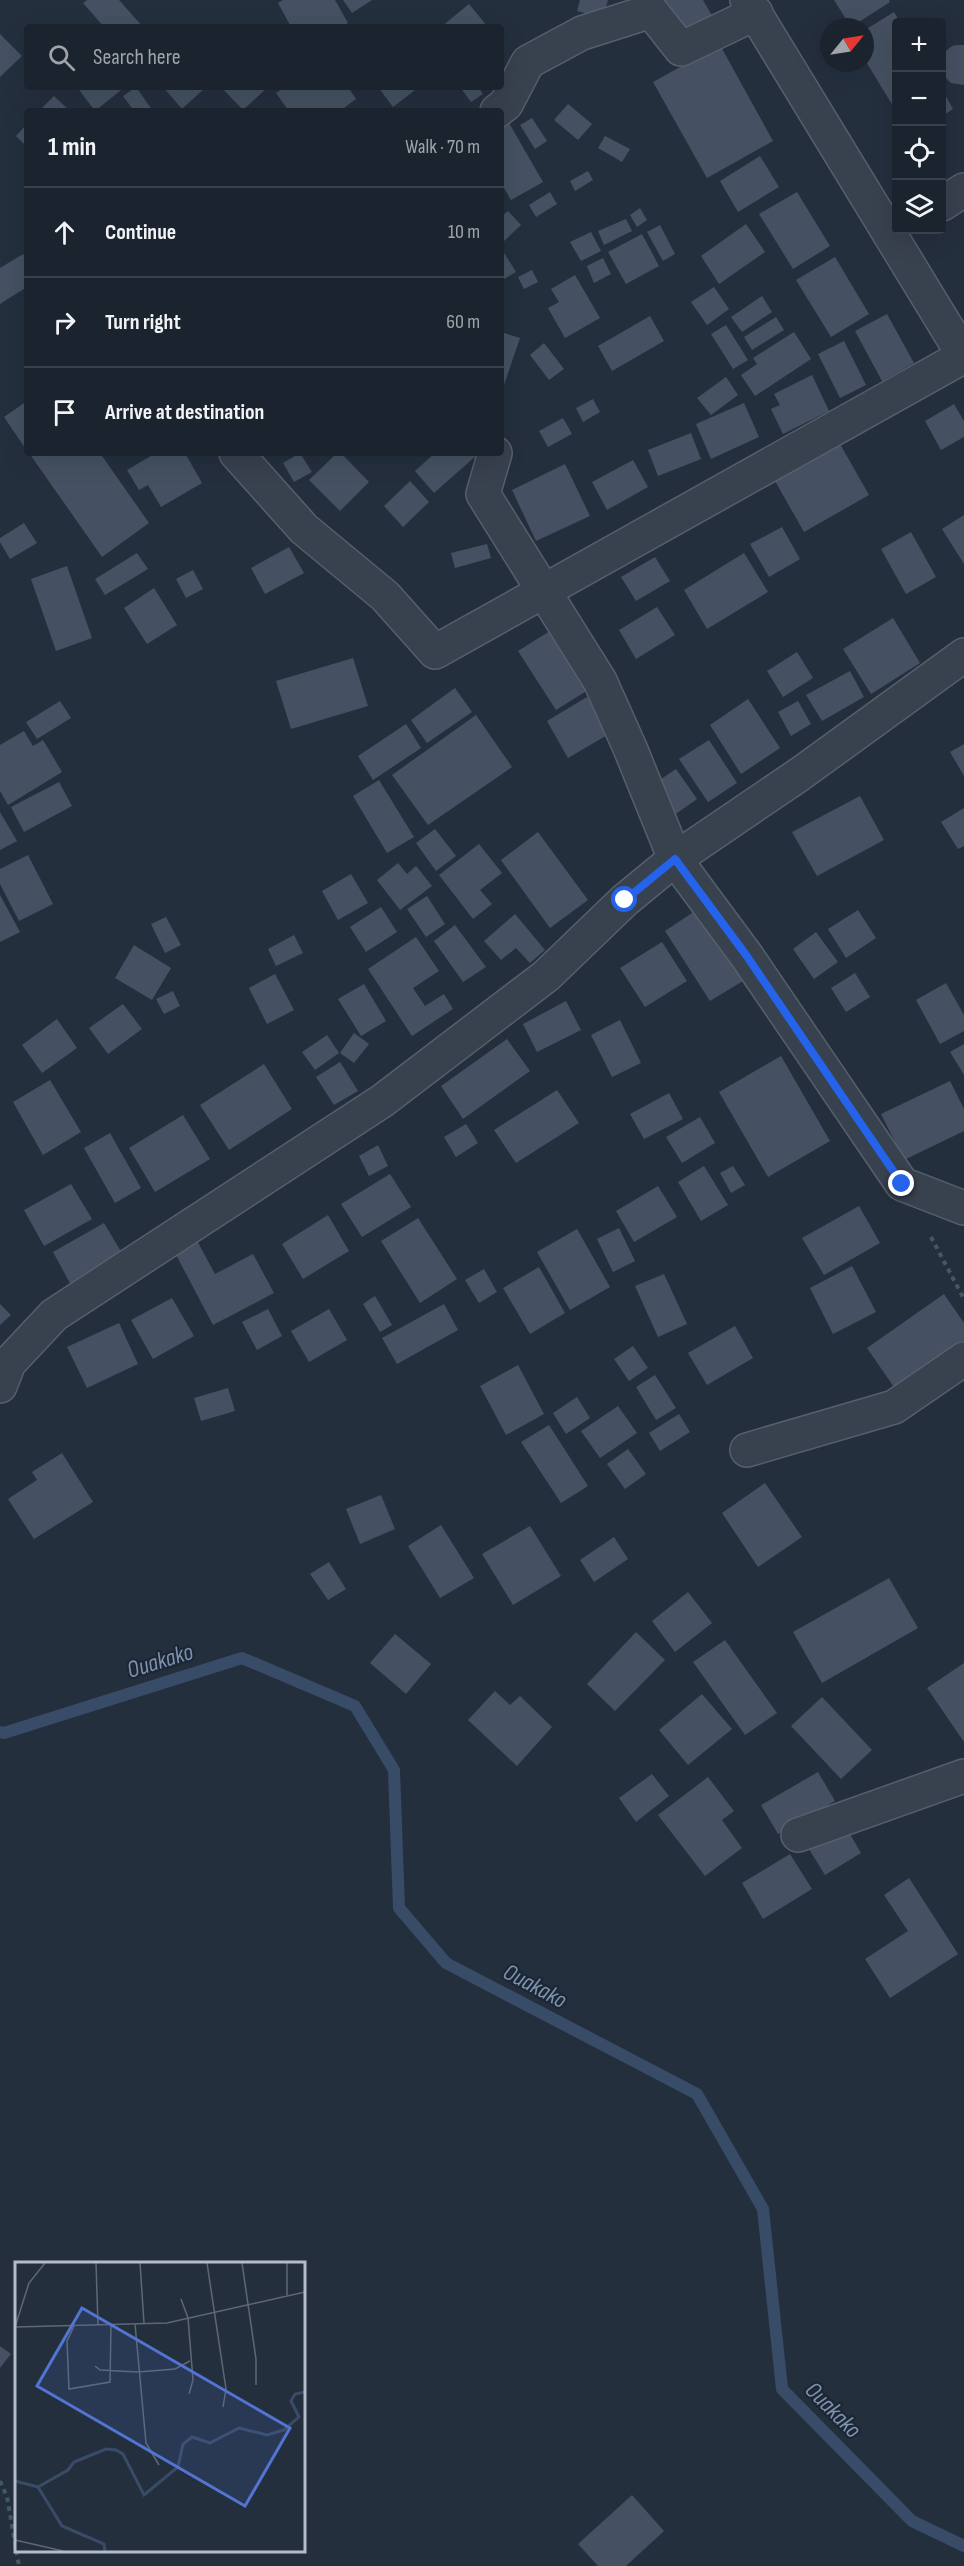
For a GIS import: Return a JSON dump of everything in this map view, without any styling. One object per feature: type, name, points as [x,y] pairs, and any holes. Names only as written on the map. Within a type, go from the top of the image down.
[{"type":"street","points":[[501,108],[506,104],[528,62],[582,33],[651,11],[681,48],[752,7],[892,226]]},
{"type":"street","points":[[946,201],[964,190]]},
{"type":"street","points":[[240,456],[304,529],[385,596],[435,652],[964,356],[897,234]]},
{"type":"street","points":[[494,456],[483,494],[600,681],[675,859],[746,955],[902,1184],[964,1208]]},
{"type":"street","points":[[0,1386],[9,1363],[54,1315],[382,1101],[546,976],[625,900],[675,859],[800,774],[964,655]]},
{"type":"street","points":[[747,1450],[894,1407],[964,1359]]},
{"type":"street","points":[[798,1835],[964,1776]]},
{"type":"path","points":[[902,1184],[964,1299]]},
{"type":"path","points":[[0,2481],[7,2497],[15,2543]]},
{"type":"path","points":[[16,2551],[19,2566]]},
{"type":"building","points":[[87,0],[119,0],[140,24],[101,24],[83,3]]},
{"type":"building","points":[[283,0],[335,0],[348,23],[289,24],[278,3]]},
{"type":"building","points":[[343,0],[372,0],[352,13]]},
{"type":"building","points":[[580,0],[608,0],[603,18],[577,11]]},
{"type":"building","points":[[662,0],[703,0],[714,19],[683,37]]},
{"type":"building","points":[[834,0],[889,0],[890,2],[865,18],[845,18]]},
{"type":"building","points":[[469,4],[486,24],[445,24]]},
{"type":"building","points":[[894,12],[898,18],[892,18],[892,104],[872,72],[874,24]]},
{"type":"building","points":[[0,34],[22,56],[0,77]]},
{"type":"building","points":[[720,45],[773,141],[707,178],[653,82]]},
{"type":"building","points":[[964,45],[964,85],[951,83],[946,78],[946,51],[952,46]]},
{"type":"building","points":[[79,90],[121,90],[99,108],[93,108]]},
{"type":"building","points":[[132,90],[138,90],[151,108],[132,108],[123,96]]},
{"type":"building","points":[[166,90],[203,90],[183,108]]},
{"type":"building","points":[[224,90],[265,90],[245,108],[241,108]]},
{"type":"building","points":[[280,90],[350,90],[356,99],[344,108],[287,108],[276,93]]},
{"type":"building","points":[[380,90],[415,90],[393,107]]},
{"type":"building","points":[[462,90],[480,90],[483,94],[471,102]]},
{"type":"building","points":[[54,96],[67,108],[42,108]]},
{"type":"building","points":[[946,96],[953,109],[946,113]]},
{"type":"building","points":[[568,104],[592,124],[578,140],[554,120]]},
{"type":"building","points":[[532,118],[547,141],[535,149],[520,125]]},
{"type":"building","points":[[509,123],[543,182],[511,200],[504,188],[504,126]]},
{"type":"building","points":[[24,127],[24,144],[16,136]]},
{"type":"building","points":[[605,136],[630,149],[622,162],[598,148]]},
{"type":"building","points":[[760,156],[779,187],[738,212],[720,181]]},
{"type":"building","points":[[588,171],[593,180],[575,191],[570,181]]},
{"type":"building","points":[[550,192],[557,204],[536,217],[529,205]]},
{"type":"building","points":[[797,192],[830,246],[793,269],[759,214]]},
{"type":"building","points":[[640,208],[647,220],[637,227],[630,215]]},
{"type":"building","points":[[508,211],[521,225],[504,241],[504,214]]},
{"type":"building","points":[[626,219],[632,231],[604,245],[598,231]]},
{"type":"building","points":[[746,224],[765,252],[719,284],[701,256]]},
{"type":"building","points":[[660,225],[675,254],[663,261],[647,232]]},
{"type":"building","points":[[591,232],[601,251],[581,261],[570,242]]},
{"type":"building","points":[[642,234],[659,266],[626,284],[608,252]]},
{"type":"building","points":[[504,253],[516,272],[504,279]]},
{"type":"building","points":[[24,256],[24,289],[0,304],[0,268]]},
{"type":"building","points":[[835,257],[869,314],[831,337],[796,280]]},
{"type":"building","points":[[603,258],[611,274],[594,283],[587,266]]},
{"type":"building","points":[[532,270],[538,282],[524,289],[518,277]]},
{"type":"building","points":[[575,275],[600,318],[565,338],[548,308],[559,302],[551,289]]},
{"type":"building","points":[[714,287],[729,309],[707,325],[691,302]]},
{"type":"building","points":[[762,296],[772,312],[742,332],[731,317]]},
{"type":"building","points":[[887,314],[914,363],[882,381],[855,331]]},
{"type":"building","points":[[650,316],[664,341],[612,371],[598,346]]},
{"type":"building","points":[[776,317],[784,330],[752,350],[744,337]]},
{"type":"building","points":[[726,325],[748,360],[733,369],[711,334]]},
{"type":"building","points":[[794,332],[811,359],[755,396],[741,375],[757,364],[753,358]]},
{"type":"building","points":[[504,333],[520,338],[504,385]]},
{"type":"building","points":[[844,341],[866,385],[840,398],[818,354]]},
{"type":"building","points":[[544,343],[564,369],[549,380],[530,355]]},
{"type":"building","points":[[812,375],[829,411],[783,434],[771,409],[780,405],[774,394]]},
{"type":"building","points":[[726,377],[738,395],[711,415],[697,398]]},
{"type":"building","points":[[593,399],[600,412],[583,422],[576,408]]},
{"type":"building","points":[[24,403],[24,447],[4,417]]},
{"type":"building","points":[[744,403],[759,437],[711,459],[696,424]]},
{"type":"building","points":[[954,404],[964,421],[964,437],[941,450],[925,421]]},
{"type":"building","points":[[563,418],[572,434],[548,447],[539,431]]},
{"type":"building","points":[[691,433],[701,459],[658,476],[648,450]]},
{"type":"building","points":[[840,444],[869,495],[804,532],[775,481]]},
{"type":"building","points":[[31,456],[102,456],[149,523],[102,557]]},
{"type":"building","points":[[151,456],[187,456],[202,483],[161,507],[148,485],[139,490],[127,470]]},
{"type":"building","points":[[295,456],[302,456],[312,472],[294,482],[283,463]]},
{"type":"building","points":[[334,456],[344,456],[369,482],[340,511],[309,480]]},
{"type":"building","points":[[432,456],[476,456],[434,493],[415,471]]},
{"type":"building","points":[[633,460],[648,487],[607,510],[592,482]]},
{"type":"building","points":[[565,464],[590,516],[536,541],[512,490]]},
{"type":"building","points":[[410,481],[429,502],[403,527],[384,506]]},
{"type":"building","points":[[964,515],[964,564],[942,529]]},
{"type":"building","points":[[24,523],[37,543],[10,559],[0,538]]},
{"type":"building","points":[[782,527],[800,559],[769,577],[750,544]]},
{"type":"building","points":[[911,532],[936,577],[906,594],[881,549]]},
{"type":"building","points":[[487,544],[491,558],[455,568],[451,553]]},
{"type":"building","points":[[289,547],[304,573],[265,594],[251,568]]},
{"type":"building","points":[[137,553],[148,569],[105,595],[95,579]]},
{"type":"building","points":[[744,553],[768,592],[707,629],[684,590]]},
{"type":"building","points":[[655,557],[670,581],[636,601],[621,577]]},
{"type":"building","points":[[67,566],[92,638],[56,651],[31,579]]},
{"type":"building","points":[[193,570],[203,589],[186,598],[176,579]]},
{"type":"building","points":[[154,588],[177,625],[147,644],[124,608]]},
{"type":"building","points":[[657,607],[675,635],[636,659],[619,630]]},
{"type":"building","points":[[893,618],[920,663],[871,694],[843,649]]},
{"type":"building","points":[[550,631],[588,690],[556,710],[518,651]]},
{"type":"building","points":[[797,652],[813,678],[783,697],[767,671]]},
{"type":"building","points":[[353,658],[368,706],[291,729],[276,681]]},
{"type":"building","points":[[850,671],[864,697],[822,721],[806,695]]},
{"type":"building","points":[[455,688],[472,712],[427,743],[411,720]]},
{"type":"building","points":[[587,697],[609,734],[568,758],[547,721]]},
{"type":"building","points":[[748,699],[780,748],[741,774],[710,725]]},
{"type":"building","points":[[60,701],[71,718],[37,739],[26,722]]},
{"type":"building","points":[[798,701],[811,724],[791,736],[778,712]]},
{"type":"building","points":[[476,715],[512,767],[428,825],[392,775]]},
{"type":"building","points":[[406,724],[421,748],[373,780],[358,756]]},
{"type":"building","points":[[24,731],[33,746],[43,740],[62,772],[8,805],[0,791],[0,745]]},
{"type":"building","points":[[709,740],[737,783],[708,802],[679,759]]},
{"type":"building","points":[[964,744],[964,776],[950,752]]},
{"type":"building","points":[[676,769],[697,799],[673,816],[652,785]]},
{"type":"building","points":[[379,780],[414,837],[387,853],[353,796]]},
{"type":"building","points":[[59,782],[72,806],[24,832],[11,807]]},
{"type":"building","points":[[860,796],[884,840],[817,876],[792,832]]},
{"type":"building","points":[[964,808],[964,846],[958,849],[941,822]]},
{"type":"building","points":[[0,812],[17,841],[0,850]]},
{"type":"building","points":[[435,829],[456,856],[436,871],[416,843]]},
{"type":"building","points":[[538,832],[588,900],[550,928],[501,860]]},
{"type":"building","points":[[479,844],[502,873],[480,890],[492,904],[473,919],[439,875]]},
{"type":"building","points":[[28,855],[53,904],[19,921],[0,884],[0,869]]},
{"type":"building","points":[[398,863],[407,874],[416,866],[432,886],[400,910],[377,880]]},
{"type":"building","points":[[351,874],[368,903],[338,920],[322,891]]},
{"type":"building","points":[[0,895],[20,932],[0,942]]},
{"type":"building","points":[[427,896],[445,924],[426,937],[407,909]]},
{"type":"building","points":[[381,907],[397,932],[366,952],[350,927]]},
{"type":"building","points":[[698,909],[743,981],[710,1001],[665,931]]},
{"type":"building","points":[[858,910],[876,938],[846,958],[828,929]]},
{"type":"building","points":[[515,914],[545,950],[530,963],[516,948],[501,960],[484,941]]},
{"type":"building","points":[[166,917],[181,945],[165,953],[151,924]]},
{"type":"building","points":[[455,925],[486,967],[463,982],[434,941]]},
{"type":"building","points":[[816,932],[838,962],[814,979],[793,949]]},
{"type":"building","points":[[294,935],[303,953],[276,966],[268,949]]},
{"type":"building","points":[[416,937],[439,971],[413,988],[425,1006],[444,994],[453,1009],[412,1036],[368,969]]},
{"type":"building","points":[[662,942],[687,981],[645,1007],[620,968]]},
{"type":"building","points":[[134,945],[171,968],[152,1000],[115,978]]},
{"type":"building","points":[[855,973],[870,997],[846,1012],[831,988]]},
{"type":"building","points":[[275,974],[294,1010],[267,1024],[249,988]]},
{"type":"building","points":[[946,983],[964,1015],[964,1031],[940,1044],[916,1000]]},
{"type":"building","points":[[364,984],[386,1021],[361,1036],[338,999]]},
{"type":"building","points":[[173,991],[180,1006],[164,1014],[156,999]]},
{"type":"building","points":[[566,1001],[581,1030],[537,1052],[523,1024]]},
{"type":"building","points":[[123,1004],[142,1029],[108,1054],[89,1028]]},
{"type":"building","points":[[57,1019],[77,1048],[42,1073],[22,1045]]},
{"type":"building","points":[[620,1020],[641,1063],[612,1077],[591,1035]]},
{"type":"building","points":[[354,1033],[369,1044],[354,1063],[340,1053]]},
{"type":"building","points":[[327,1035],[339,1053],[315,1070],[302,1052]]},
{"type":"building","points":[[507,1039],[530,1071],[463,1119],[441,1086]]},
{"type":"building","points":[[964,1044],[964,1075],[950,1052]]},
{"type":"building","points":[[781,1056],[830,1141],[768,1177],[719,1092]]},
{"type":"building","points":[[340,1062],[358,1091],[334,1105],[316,1077]]},
{"type":"building","points":[[264,1064],[292,1109],[229,1150],[200,1105]]},
{"type":"building","points":[[50,1080],[81,1132],[43,1155],[13,1102]]},
{"type":"building","points":[[950,1081],[964,1109],[964,1131],[904,1160],[881,1114]]},
{"type":"building","points":[[557,1090],[579,1123],[516,1163],[494,1130]]},
{"type":"building","points":[[669,1093],[683,1119],[644,1139],[630,1114]]},
{"type":"building","points":[[183,1115],[210,1159],[155,1192],[129,1148]]},
{"type":"building","points":[[700,1117],[715,1143],[682,1163],[666,1137]]},
{"type":"building","points":[[466,1124],[478,1143],[456,1157],[444,1137]]},
{"type":"building","points":[[110,1133],[141,1188],[115,1203],[84,1148]]},
{"type":"building","points":[[378,1145],[388,1166],[369,1176],[359,1156]]},
{"type":"building","points":[[704,1166],[728,1205],[701,1221],[678,1182]]},
{"type":"building","points":[[733,1166],[745,1185],[731,1193],[720,1173]]},
{"type":"building","points":[[390,1174],[411,1207],[362,1237],[341,1204]]},
{"type":"building","points":[[71,1184],[92,1219],[44,1246],[24,1210]]},
{"type":"building","points":[[658,1186],[677,1217],[634,1242],[616,1211]]},
{"type":"building","points":[[859,1206],[880,1243],[824,1275],[802,1238]]},
{"type":"building","points":[[328,1215],[349,1251],[303,1279],[282,1244]]},
{"type":"building","points":[[418,1218],[457,1279],[420,1303],[381,1241]]},
{"type":"building","points":[[104,1223],[123,1255],[71,1285],[53,1252]]},
{"type":"building","points":[[619,1228],[635,1261],[613,1272],[597,1239]]},
{"type":"building","points":[[577,1229],[610,1287],[570,1310],[537,1252]]},
{"type":"building","points":[[195,1237],[215,1274],[253,1254],[274,1293],[213,1325],[173,1249]]},
{"type":"building","points":[[852,1266],[876,1312],[833,1334],[810,1288]]},
{"type":"building","points":[[539,1267],[565,1313],[530,1334],[503,1288]]},
{"type":"building","points":[[484,1269],[497,1292],[479,1303],[465,1280]]},
{"type":"building","points":[[664,1274],[687,1324],[658,1337],[635,1286]]},
{"type":"building","points":[[944,1294],[964,1323],[964,1342],[896,1390],[867,1348]]},
{"type":"building","points":[[375,1296],[392,1325],[380,1332],[363,1304]]},
{"type":"building","points":[[172,1298],[194,1336],[153,1359],[131,1320]]},
{"type":"building","points":[[0,1304],[11,1315],[0,1325]]},
{"type":"building","points":[[444,1304],[458,1330],[397,1364],[382,1338]]},
{"type":"building","points":[[268,1309],[282,1336],[257,1350],[242,1322]]},
{"type":"building","points":[[329,1309],[347,1340],[309,1362],[291,1331]]},
{"type":"building","points":[[119,1323],[138,1364],[87,1388],[67,1347]]},
{"type":"building","points":[[735,1326],[753,1358],[707,1385],[688,1353]]},
{"type":"building","points":[[633,1346],[648,1368],[629,1381],[614,1359]]},
{"type":"building","points":[[518,1365],[544,1414],[506,1435],[480,1386]]},
{"type":"building","points":[[655,1375],[676,1408],[656,1420],[636,1387]]},
{"type":"building","points":[[228,1388],[235,1411],[201,1421],[194,1398]]},
{"type":"building","points":[[577,1397],[590,1418],[566,1434],[553,1413]]},
{"type":"building","points":[[618,1406],[637,1433],[600,1458],[581,1431]]},
{"type":"building","points":[[679,1414],[690,1432],[660,1451],[649,1433]]},
{"type":"building","points":[[549,1425],[588,1486],[561,1503],[521,1442]]},
{"type":"building","points":[[628,1449],[646,1474],[625,1489],[607,1464]]},
{"type":"building","points":[[62,1453],[93,1502],[34,1539],[8,1499],[37,1480],[32,1472]]},
{"type":"building","points":[[765,1483],[802,1537],[758,1567],[722,1513]]},
{"type":"building","points":[[381,1495],[395,1529],[360,1544],[346,1509]]},
{"type":"building","points":[[441,1525],[474,1578],[440,1598],[408,1546]]},
{"type":"building","points":[[530,1526],[561,1576],[513,1605],[482,1554]]},
{"type":"building","points":[[614,1537],[628,1559],[594,1582],[580,1560]]},
{"type":"building","points":[[329,1562],[346,1589],[328,1600],[310,1574]]},
{"type":"building","points":[[889,1578],[918,1628],[822,1683],[793,1632]]},
{"type":"building","points":[[688,1592],[712,1623],[675,1652],[652,1621]]},
{"type":"building","points":[[636,1632],[665,1660],[615,1711],[587,1684]]},
{"type":"building","points":[[395,1634],[431,1664],[406,1694],[370,1663]]},
{"type":"building","points":[[725,1640],[777,1713],[745,1735],[693,1662]]},
{"type":"building","points":[[964,1663],[964,1742],[927,1688]]},
{"type":"building","points":[[495,1691],[510,1705],[520,1696],[552,1727],[517,1766],[468,1720]]},
{"type":"building","points":[[702,1694],[732,1729],[688,1765],[659,1730]]},
{"type":"building","points":[[822,1697],[872,1750],[841,1779],[791,1726]]},
{"type":"building","points":[[818,1772],[835,1801],[778,1834],[761,1805]]},
{"type":"building","points":[[652,1774],[669,1796],[636,1822],[619,1798]]},
{"type":"building","points":[[708,1777],[734,1811],[722,1820],[742,1848],[705,1876],[658,1815]]},
{"type":"building","points":[[844,1824],[861,1853],[825,1875],[807,1846]]},
{"type":"building","points":[[790,1854],[812,1889],[763,1919],[742,1883]]},
{"type":"building","points":[[909,1878],[958,1954],[890,1998],[865,1959],[908,1931],[884,1895]]},
{"type":"building","points":[[0,2346],[11,2354],[0,2368]]},
{"type":"building","points":[[632,2495],[664,2531],[626,2566],[598,2566],[578,2544]]},
{"type":"waterway","name":"Ouakako","points":[[0,1732],[4,1733],[242,1658],[355,1706],[394,1770],[399,1908],[446,1963],[697,2094],[763,2209],[782,2389],[912,2521],[964,2546]]},
{"type":"route","points":[[625,900],[675,859],[746,955],[902,1184]]}]
